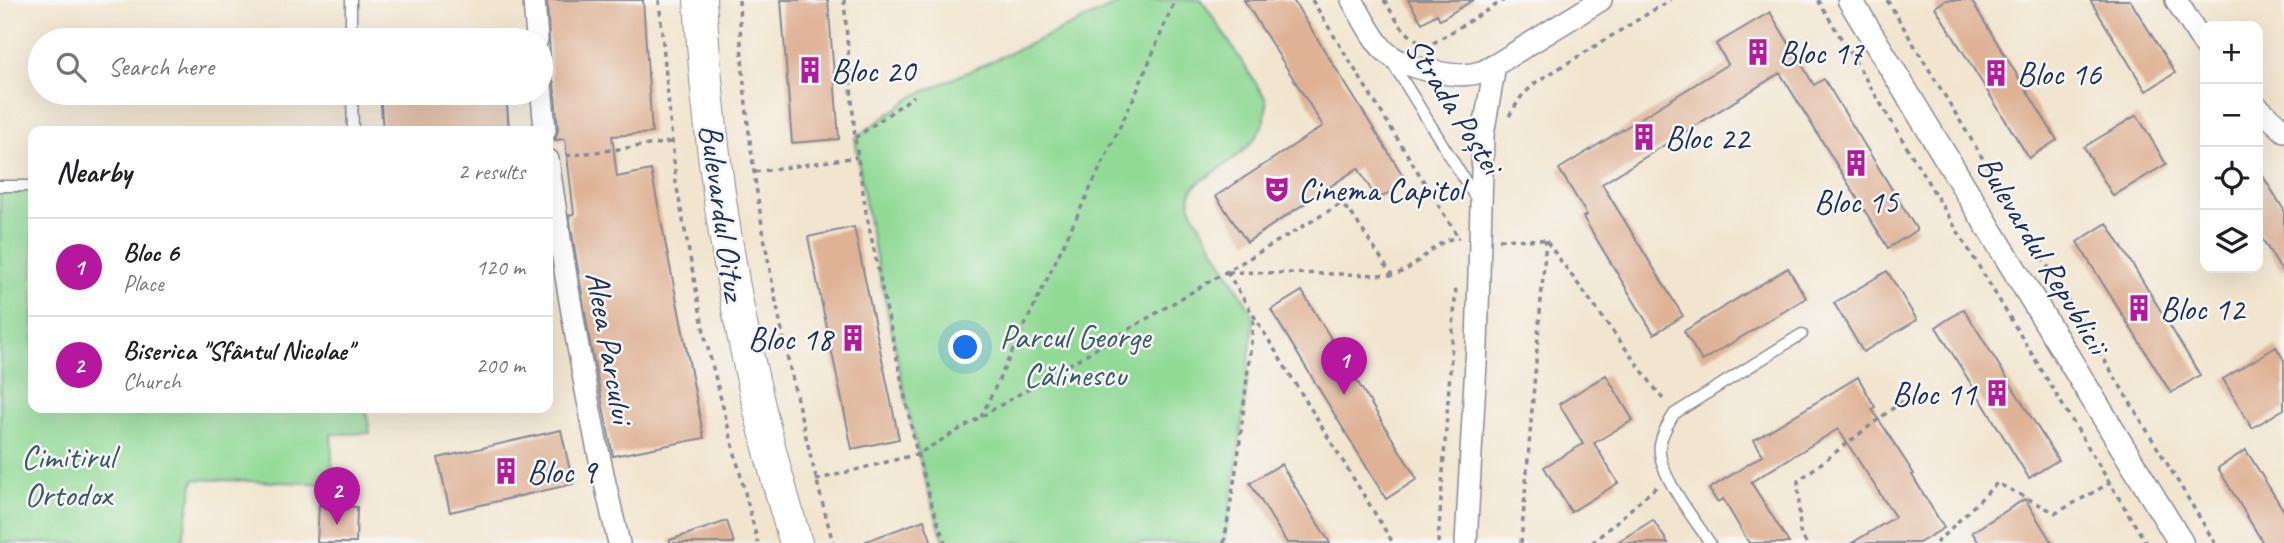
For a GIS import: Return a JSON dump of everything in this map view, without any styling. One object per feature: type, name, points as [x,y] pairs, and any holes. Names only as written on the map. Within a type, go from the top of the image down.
[{"type":"main road","name":"Bulevardul Oituz","points":[[700,0],[715,164],[733,283],[774,469],[796,543]]},
{"type":"street","points":[[534,0],[536,28]]},
{"type":"street","name":"Strada Poștei","points":[[1352,0],[1384,51],[1406,63],[1439,73],[1466,75],[1479,73],[1495,65],[1601,0]]},
{"type":"street","name":"Bulevardul Republicii","points":[[1850,0],[2181,543]]},
{"type":"street","points":[[2176,0],[2200,38]]},
{"type":"street","points":[[1466,543],[1471,478],[1483,135],[1495,65]]},
{"type":"street","points":[[543,105],[545,126]]},
{"type":"street","points":[[2263,112],[2284,131]]},
{"type":"street","name":"Aleea Parcului","points":[[555,158],[575,334],[618,543]]},
{"type":"lane","points":[[351,0],[351,28]]},
{"type":"lane","name":"Strada Poștei","points":[[1384,51],[1482,208]]},
{"type":"lane","points":[[352,105],[352,126]]},
{"type":"lane","points":[[0,187],[28,186]]},
{"type":"lane","points":[[1710,543],[1661,461],[1660,446],[1666,427],[1674,414],[1802,334]]},
{"type":"path","points":[[659,0],[676,183],[705,337],[758,543]]},
{"type":"path","points":[[739,0],[755,172],[774,288],[816,480],[833,543]]},
{"type":"path","points":[[845,0],[855,138],[866,212],[918,454],[946,543]]},
{"type":"path","points":[[981,417],[1136,93],[1175,0]]},
{"type":"path","points":[[1312,0],[1459,238],[1458,251]]},
{"type":"path","points":[[1384,0],[1405,32],[1430,45],[1504,0]]},
{"type":"path","points":[[1508,118],[1521,97],[1535,83],[1670,0]]},
{"type":"path","points":[[1818,0],[2146,543]]},
{"type":"path","points":[[1888,0],[2215,543]]},
{"type":"path","points":[[855,138],[914,96]]},
{"type":"path","points":[[555,158],[671,142]]},
{"type":"path","points":[[755,172],[858,157]]},
{"type":"path","points":[[816,480],[918,454],[1339,205],[1349,210],[1392,275]]},
{"type":"path","points":[[1227,272],[1392,275],[1404,273],[1446,239],[1459,238]]},
{"type":"path","points":[[1496,239],[1546,240]]},
{"type":"path","points":[[1546,240],[1674,414]]},
{"type":"path","points":[[1521,543],[1546,240]]},
{"type":"path","points":[[1227,272],[1393,543]]},
{"type":"path","points":[[1438,543],[1456,278]]},
{"type":"path","points":[[1224,543],[1237,469],[1254,316]]},
{"type":"path","points":[[1806,543],[1800,532],[1798,481],[1905,399]]},
{"type":"path","points":[[1592,543],[1668,476]]},
{"type":"path","points":[[1936,543],[1997,483],[2056,513],[2110,483]]},
{"type":"green space","name":"Parcul George Călinescu","points":[[1127,0],[1202,0],[1266,99],[1266,112],[1258,134],[1242,152],[1198,184],[1190,197],[1193,213],[1254,316],[1238,458],[1224,543],[945,543],[909,415],[872,238],[855,138],[914,96]]},
{"type":"green space","name":"Cimitirul Ortodox","points":[[28,186],[28,413],[367,413],[370,433],[331,434],[333,484],[194,479],[182,543],[0,543],[0,187]]},
{"type":"building","points":[[547,0],[643,0],[652,133],[612,136],[617,177],[651,170],[704,438],[613,456],[590,342],[569,215],[574,214],[565,139],[555,140],[558,130],[553,81],[553,28],[548,28]]},
{"type":"building","name":"Bloc 20","points":[[781,0],[828,0],[839,139],[792,143]]},
{"type":"building","points":[[1244,0],[1293,0],[1407,182],[1377,200],[1358,168],[1247,242],[1216,196],[1323,126]]},
{"type":"building","points":[[1408,0],[1473,0],[1440,20],[1437,14],[1422,23]]},
{"type":"building","name":"Bloc 16","points":[[1946,0],[1971,0],[2057,140],[2029,158],[1935,7]]},
{"type":"building","points":[[2090,0],[2130,0],[2175,73],[2146,91]]},
{"type":"building","points":[[1770,12],[1814,85],[1824,79],[1917,230],[1888,248],[1780,73],[1602,184],[1683,316],[1654,334],[1583,217],[1587,215],[1559,169],[1728,64],[1716,44]]},
{"type":"building","points":[[381,105],[507,105],[509,126],[383,126]]},
{"type":"building","points":[[2137,115],[2166,164],[2113,196],[2084,147]]},
{"type":"building","points":[[2263,176],[2284,210],[2284,275],[2263,240]]},
{"type":"building","name":"Bloc 12","points":[[2107,223],[2200,375],[2171,393],[2077,242]]},
{"type":"building","name":"Bloc 18","points":[[854,227],[899,439],[852,449],[808,237]]},
{"type":"building","points":[[1788,268],[1806,298],[1702,361],[1684,331]]},
{"type":"building","points":[[1887,271],[1917,320],[1863,352],[1834,303]]},
{"type":"building","points":[[1302,291],[1417,479],[1386,499],[1271,310]]},
{"type":"building","name":"Bloc 11","points":[[1964,309],[2058,460],[2029,478],[1936,327]]},
{"type":"building","points":[[2276,347],[2284,360],[2284,409],[2252,428],[2223,379]]},
{"type":"building","points":[[1606,375],[1633,420],[1594,443],[1618,483],[1571,512],[1544,467],[1583,444],[1559,404]]},
{"type":"building","points":[[1858,377],[1875,407],[1872,409],[1914,474],[1912,475],[1944,528],[1919,543],[1852,543],[1895,517],[1838,429],[1751,482],[1789,543],[1749,543],[1723,499],[1717,502],[1709,489],[1763,455],[1754,440]]},
{"type":"building","name":"Bloc 9","points":[[561,430],[573,484],[450,512],[438,458]]},
{"type":"building","points":[[2246,450],[2284,511],[2284,543],[2263,543],[2218,468]]},
{"type":"building","points":[[1281,464],[1330,543],[1287,543],[1250,483]]},
{"type":"building","points":[[2025,499],[2052,543],[1979,543],[1972,532]]},
{"type":"building","points":[[319,505],[357,507],[356,543],[317,543]]},
{"type":"building","points":[[924,520],[932,543],[866,541]]},
{"type":"building","points":[[1653,520],[1668,543],[1616,543]]},
{"type":"building","points":[[727,521],[734,543],[670,543],[670,540]]},
{"type":"place","name":"Bloc 17","points":[[1758,52]]},
{"type":"place","name":"Bloc 20","points":[[810,70]]},
{"type":"place","name":"Bloc 16","points":[[1996,73]]},
{"type":"place","name":"Bloc 22","points":[[1644,137]]},
{"type":"place","name":"Bloc 15","points":[[1856,163]]},
{"type":"place","name":"Cinema Capitol","points":[[1277,189]]},
{"type":"place","name":"Bloc 12","points":[[2139,308]]},
{"type":"place","name":"Bloc 18","points":[[853,338]]},
{"type":"place","name":"Bloc 11","points":[[1997,393]]},
{"type":"place","name":"Bloc 6","points":[[1344,395]]},
{"type":"place","name":"Bloc 9","points":[[506,471]]},
{"type":"place","name":"Biserica \"Sfântul Nicolae\"","points":[[337,525]]}]
